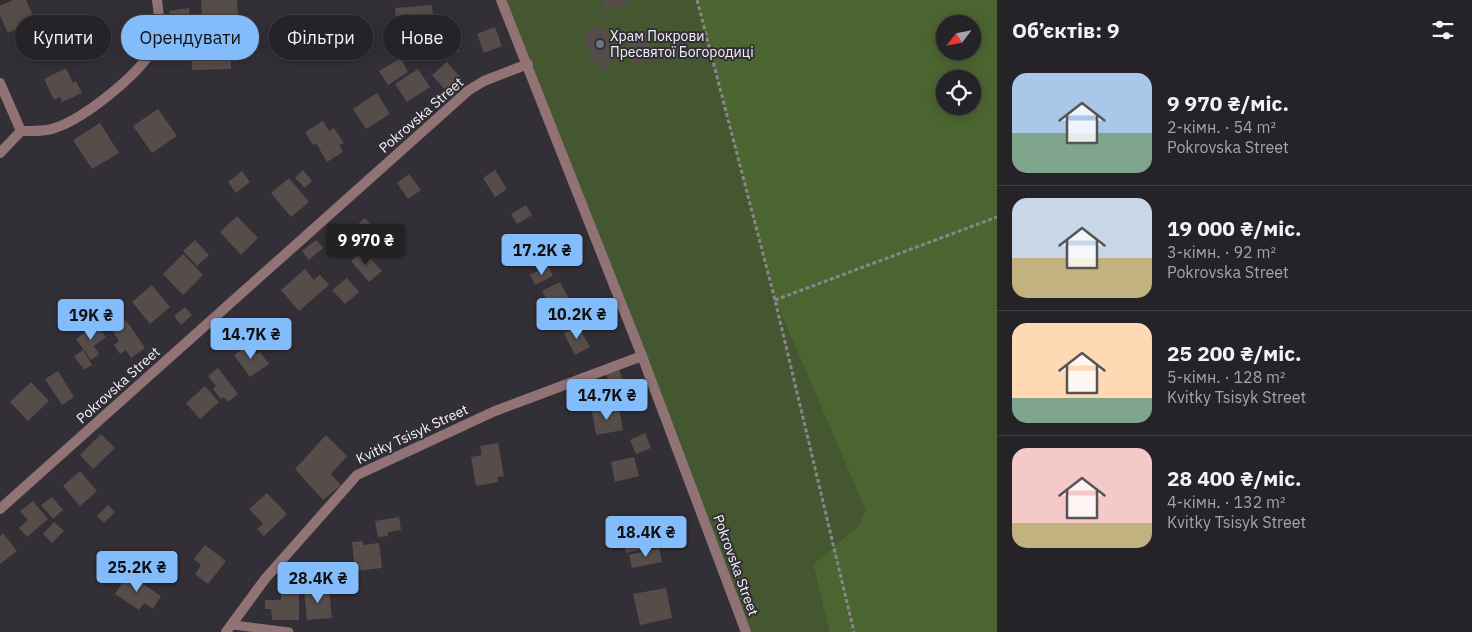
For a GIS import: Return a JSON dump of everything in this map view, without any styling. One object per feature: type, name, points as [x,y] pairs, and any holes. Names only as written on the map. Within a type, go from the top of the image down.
[{"type":"street","points":[[0,153],[21,131],[40,131],[55,128],[75,118],[96,105],[131,75],[153,49],[158,37],[160,23],[157,0]]},
{"type":"street","points":[[501,0],[528,64]]},
{"type":"street","name":"Pokrovska Street","points":[[0,509],[469,90],[484,81],[528,64],[642,356],[746,632]]},
{"type":"street","points":[[0,83],[21,131]]},
{"type":"street","name":"Kvitky Tsisyk Street","points":[[230,628],[265,579],[357,475],[495,411],[642,356]]},
{"type":"lane","points":[[230,628],[289,632]]},
{"type":"path","points":[[697,0],[775,300],[854,632]]},
{"type":"path","points":[[775,300],[997,217]]},
{"type":"green space","points":[[501,0],[697,0],[775,300],[865,510],[859,525],[813,564],[829,632],[746,632]]},
{"type":"green space","points":[[697,0],[997,0],[997,632],[829,632],[813,564],[859,525],[865,510],[775,300]]},
{"type":"building","points":[[13,0],[26,0],[33,15],[15,15],[15,30],[8,33],[0,16],[0,6]]},
{"type":"building","points":[[201,0],[237,0],[238,14],[202,15]]},
{"type":"building","points":[[629,0],[630,3],[605,9],[603,1]]},
{"type":"building","points":[[432,5],[433,15],[396,15],[395,8]]},
{"type":"building","points":[[189,8],[190,15],[170,15],[169,11]]},
{"type":"building","points":[[598,26],[607,33],[616,54],[610,56],[613,65],[602,69],[598,60],[593,62],[584,39],[588,29]]},
{"type":"building","points":[[495,27],[502,46],[484,53],[477,34]]},
{"type":"building","points":[[647,33],[654,59],[634,65],[626,40]]},
{"type":"building","points":[[192,60],[231,60],[231,69],[192,70]]},
{"type":"building","points":[[398,60],[402,60],[408,72],[388,85],[379,71]]},
{"type":"building","points":[[447,62],[462,79],[447,92],[432,75]]},
{"type":"building","points":[[66,68],[73,83],[76,81],[82,93],[62,102],[60,97],[54,100],[44,79]]},
{"type":"building","points":[[418,69],[430,87],[407,102],[395,84]]},
{"type":"building","points":[[377,93],[390,114],[366,129],[353,109]]},
{"type":"building","points":[[158,109],[177,136],[152,153],[133,126]]},
{"type":"building","points":[[323,121],[329,131],[334,128],[344,143],[339,145],[343,152],[327,162],[316,143],[313,145],[305,132]]},
{"type":"building","points":[[100,123],[119,153],[92,169],[73,140]]},
{"type":"building","points":[[303,170],[312,181],[305,188],[295,178]]},
{"type":"building","points":[[495,170],[507,189],[495,197],[483,178]]},
{"type":"building","points":[[242,171],[250,182],[236,193],[228,182]]},
{"type":"building","points":[[409,174],[421,190],[408,199],[397,183]]},
{"type":"building","points":[[289,178],[309,202],[291,217],[271,193]]},
{"type":"building","points":[[526,205],[532,215],[517,224],[511,214]]},
{"type":"building","points":[[237,216],[258,238],[241,255],[220,232]]},
{"type":"building","points":[[365,218],[378,234],[361,248],[348,233]]},
{"type":"building","points":[[195,240],[209,255],[197,266],[183,251]]},
{"type":"building","points":[[316,240],[323,248],[309,260],[302,251]]},
{"type":"building","points":[[363,250],[382,271],[369,282],[351,261]]},
{"type":"building","points":[[183,254],[203,275],[183,295],[163,274]]},
{"type":"building","points":[[548,266],[553,276],[535,285],[530,275]]},
{"type":"building","points":[[305,269],[314,280],[320,275],[329,285],[299,311],[281,290]]},
{"type":"building","points":[[347,278],[359,292],[345,304],[332,290]]},
{"type":"building","points":[[560,282],[575,310],[557,319],[542,291]]},
{"type":"building","points":[[152,285],[170,307],[150,324],[132,302]]},
{"type":"building","points":[[185,307],[192,315],[181,325],[174,316]]},
{"type":"building","points":[[595,309],[601,321],[584,328],[579,316]]},
{"type":"building","points":[[126,320],[145,348],[131,358],[126,350],[120,354],[114,345],[119,341],[112,330]]},
{"type":"building","points":[[96,324],[106,337],[94,346],[99,354],[91,360],[76,339]]},
{"type":"building","points":[[578,326],[590,347],[575,355],[564,333]]},
{"type":"building","points":[[249,344],[257,354],[260,352],[269,364],[250,377],[234,355]]},
{"type":"building","points":[[83,350],[92,365],[84,370],[74,356]]},
{"type":"building","points":[[218,368],[238,394],[228,402],[224,397],[221,399],[213,389],[216,386],[208,376]]},
{"type":"building","points":[[619,369],[624,383],[611,388],[606,374]]},
{"type":"building","points":[[58,371],[74,397],[62,405],[45,379]]},
{"type":"building","points":[[31,382],[49,401],[28,421],[10,402]]},
{"type":"building","points":[[605,384],[608,394],[590,399],[588,389]]},
{"type":"building","points":[[205,386],[219,402],[200,419],[186,403]]},
{"type":"building","points":[[619,407],[623,430],[596,435],[592,411]]},
{"type":"building","points":[[645,433],[651,448],[636,454],[630,440]]},
{"type":"building","points":[[101,434],[115,448],[93,469],[80,455]]},
{"type":"building","points":[[326,435],[347,456],[331,474],[341,485],[323,500],[295,469]]},
{"type":"building","points":[[498,443],[504,476],[497,477],[498,482],[476,486],[471,457],[482,455],[480,446]]},
{"type":"building","points":[[634,457],[639,476],[615,482],[611,462]]},
{"type":"building","points":[[80,471],[97,491],[80,506],[63,486]]},
{"type":"building","points":[[267,493],[287,514],[264,536],[257,529],[263,524],[249,509]]},
{"type":"building","points":[[52,497],[63,510],[53,519],[41,505]]},
{"type":"building","points":[[33,501],[48,519],[27,537],[19,528],[28,520],[20,511]]},
{"type":"building","points":[[108,505],[115,512],[104,523],[97,516]]},
{"type":"building","points":[[399,517],[401,530],[388,532],[388,536],[378,537],[375,521]]},
{"type":"building","points":[[54,522],[64,531],[52,543],[43,534]]},
{"type":"building","points":[[650,523],[655,546],[626,553],[620,529]]},
{"type":"building","points":[[3,533],[17,551],[0,564],[0,536]]},
{"type":"building","points":[[363,541],[363,545],[379,543],[382,568],[355,571],[352,542]]},
{"type":"building","points":[[205,545],[226,561],[208,584],[195,574],[201,565],[194,559]]},
{"type":"building","points":[[659,548],[662,562],[632,568],[629,555]]},
{"type":"building","points":[[128,574],[161,596],[153,609],[144,603],[139,610],[115,594]]},
{"type":"building","points":[[329,588],[332,618],[307,620],[304,590]]},
{"type":"building","points":[[666,588],[672,618],[640,625],[633,594]]},
{"type":"building","points":[[281,590],[299,590],[299,620],[272,620],[271,609],[265,609],[265,600],[281,600]]},
{"type":"place","name":"Храм Покрови Пресвятої Богородиці","points":[[600,44]]}]
